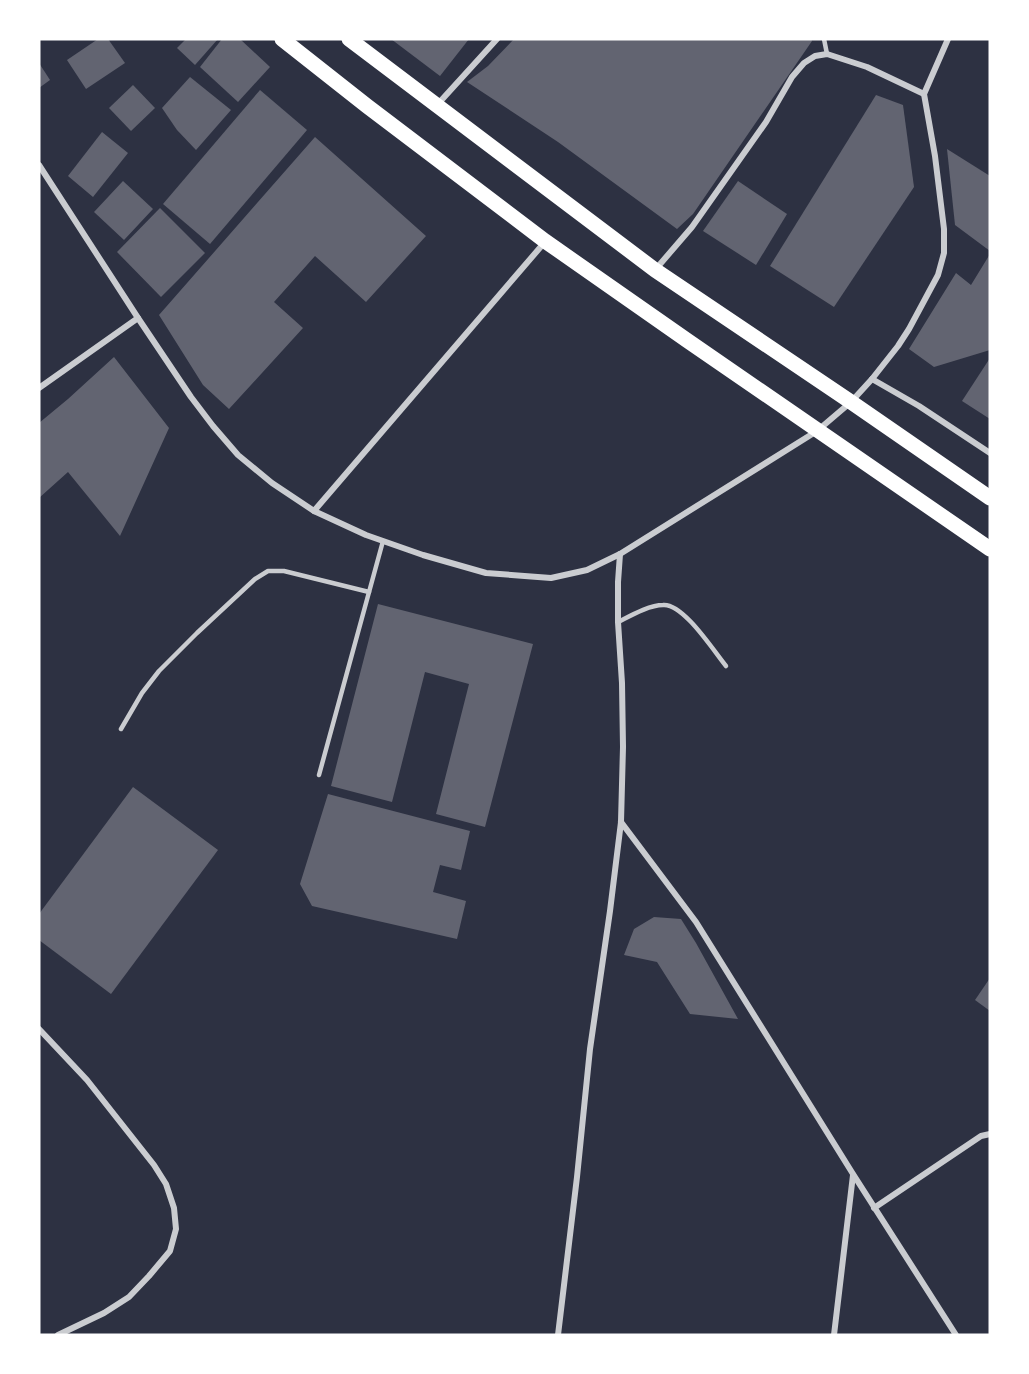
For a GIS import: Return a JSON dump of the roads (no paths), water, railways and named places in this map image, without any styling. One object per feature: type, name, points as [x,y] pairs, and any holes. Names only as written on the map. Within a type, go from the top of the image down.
[{"type":"main road","points":[[282,39],[545,240],[990,549]]},
{"type":"main road","points":[[348,39],[655,270],[990,498]]},
{"type":"street","points":[[437,105],[497,39]]},
{"type":"street","points":[[39,165],[191,397],[238,455],[272,483],[314,511],[366,535],[423,555],[486,573],[551,578],[587,570],[620,554],[818,431],[851,402],[898,346],[938,275],[944,253],[944,229],[924,94],[948,39]]},
{"type":"street","points":[[655,270],[692,227],[766,122],[792,77],[804,63],[815,56],[827,54],[867,67],[924,94]]},
{"type":"street","points":[[314,511],[545,240]]},
{"type":"street","points":[[39,388],[138,318]]},
{"type":"street","points":[[872,379],[919,406],[990,453]]},
{"type":"street","points":[[558,1335],[590,1049],[621,822],[623,725],[618,622],[620,554]]},
{"type":"street","points":[[621,822],[696,922],[956,1335]]},
{"type":"street","points":[[39,1029],[87,1080],[154,1165],[165,1184],[174,1208],[176,1229],[170,1251],[129,1297],[104,1313],[58,1335]]},
{"type":"street","points":[[874,1208],[981,1136],[990,1134]]},
{"type":"street","points":[[834,1335],[853,1174]]},
{"type":"lane","points":[[824,39],[827,54]]},
{"type":"lane","points":[[319,775],[383,541]]},
{"type":"lane","points":[[121,729],[142,693],[159,671],[255,579],[268,571],[284,571],[369,592]]},
{"type":"lane","points":[[618,622],[663,604],[675,607],[686,615],[726,666]]}]
